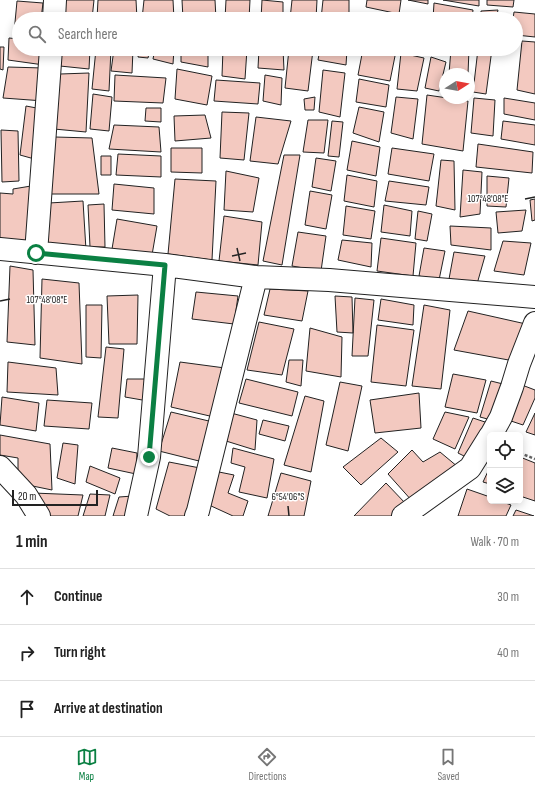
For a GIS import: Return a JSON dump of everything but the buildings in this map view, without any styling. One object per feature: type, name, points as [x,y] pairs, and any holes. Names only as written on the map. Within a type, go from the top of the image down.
[{"type":"street","points":[[54,12],[55,0]]},
{"type":"street","points":[[36,253],[50,56]]},
{"type":"street","points":[[0,249],[165,265],[256,277],[329,280],[535,297]]},
{"type":"street","points":[[136,516],[149,457],[165,265]]},
{"type":"street","points":[[196,516],[256,277]]},
{"type":"street","points":[[492,432],[501,417],[507,402],[519,364],[535,323]]},
{"type":"street","points":[[403,516],[470,468],[487,441]]},
{"type":"street","points":[[0,467],[26,496],[39,516]]},
{"type":"path","points":[[523,454],[535,459]]},
{"type":"route","points":[[36,253],[165,265],[149,457]]}]
